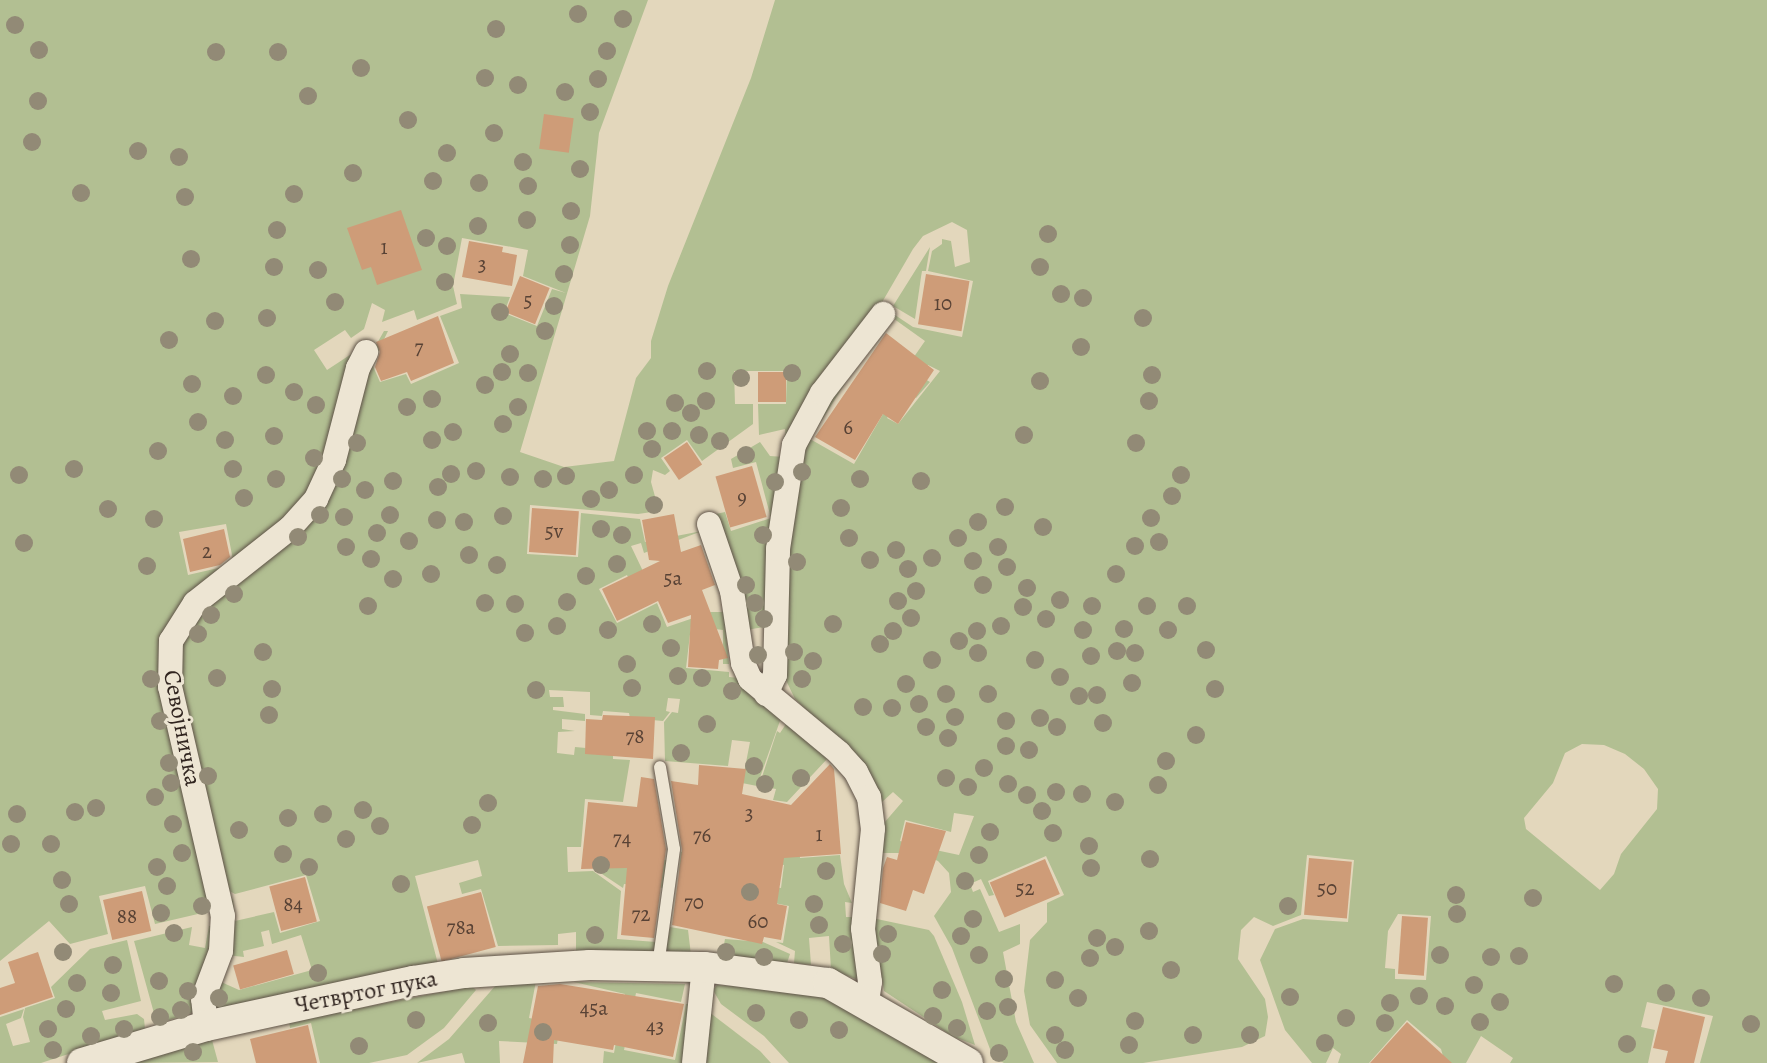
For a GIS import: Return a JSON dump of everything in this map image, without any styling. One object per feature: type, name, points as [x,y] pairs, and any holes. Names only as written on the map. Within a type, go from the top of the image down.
[{"type":"street","points":[[766,694],[775,675],[778,549],[794,445],[822,393],[883,314]]},
{"type":"street","name":"Севојничка","points":[[206,1026],[203,999],[221,951],[223,915],[170,687],[171,641],[195,603],[290,528],[316,499],[334,460],[358,368],[366,352]]},
{"type":"street","points":[[709,524],[732,591],[743,663],[750,679],[839,753],[856,772],[869,797],[873,829],[863,930],[870,982],[867,1002]]},
{"type":"street","name":"Четвртог пука","points":[[82,1063],[206,1026],[464,973],[590,965],[704,967],[828,983],[867,1002],[968,1063]]},
{"type":"street","points":[[694,1063],[704,967]]},
{"type":"lane","points":[[658,966],[674,849],[660,767]]},
{"type":"green space","points":[[0,0],[648,0],[599,133],[590,216],[520,452],[564,467],[614,461],[636,378],[651,358],[651,341],[668,286],[751,78],[775,0],[1767,0],[1767,1063],[1700,1063],[1713,1016],[1647,1002],[1641,1027],[1655,1030],[1648,1063],[1510,1063],[1513,1058],[1481,1036],[1466,1063],[1445,1063],[1441,1049],[1407,1020],[1369,1063],[1338,1063],[1341,1054],[1333,1048],[1326,1063],[1312,1063],[1285,1030],[1260,960],[1275,929],[1303,919],[1348,922],[1354,860],[1307,855],[1301,915],[1273,926],[1254,917],[1241,930],[1238,959],[1265,999],[1268,1017],[1265,1036],[1242,1047],[1143,1063],[1057,1063],[1030,1025],[1024,991],[1030,940],[1047,922],[1047,903],[1064,895],[1046,856],[988,881],[994,895],[989,896],[981,879],[970,884],[973,892],[980,889],[999,932],[1020,924],[1020,944],[1003,952],[1016,1022],[1034,1063],[1004,1063],[993,1057],[952,948],[934,916],[951,892],[949,873],[938,861],[910,849],[912,845],[959,855],[974,816],[954,813],[951,832],[905,820],[900,841],[907,843],[905,853],[877,853],[884,823],[903,801],[893,792],[882,802],[852,755],[795,699],[784,676],[782,646],[781,583],[802,437],[814,415],[843,377],[846,382],[810,439],[854,464],[883,414],[864,402],[866,398],[876,404],[882,396],[895,405],[887,418],[898,424],[940,371],[928,365],[920,376],[930,382],[916,398],[886,378],[893,369],[902,374],[925,341],[890,316],[892,313],[913,327],[962,337],[973,281],[928,271],[932,251],[942,244],[942,239],[951,241],[955,267],[970,262],[967,230],[952,222],[923,236],[913,249],[877,311],[802,413],[787,452],[785,429],[759,435],[758,404],[786,404],[787,371],[734,371],[735,404],[753,404],[753,424],[702,461],[687,440],[661,458],[670,471],[665,475],[653,470],[651,482],[659,511],[638,514],[530,505],[527,554],[578,557],[581,513],[640,519],[645,542],[702,531],[644,553],[641,543],[631,546],[651,588],[636,595],[627,575],[599,589],[617,623],[657,603],[667,627],[711,612],[724,612],[729,664],[723,664],[723,630],[691,626],[686,668],[729,672],[729,677],[739,678],[751,696],[781,718],[757,786],[742,783],[750,742],[732,740],[728,766],[665,761],[664,722],[672,712],[678,713],[680,699],[668,698],[666,711],[670,712],[663,721],[630,718],[629,713],[603,711],[602,716],[590,715],[590,692],[549,690],[550,697],[563,697],[564,707],[553,707],[553,710],[585,714],[585,721],[562,719],[562,729],[575,731],[558,732],[557,753],[574,755],[575,747],[597,749],[597,754],[613,755],[613,759],[630,760],[623,802],[585,799],[581,847],[567,847],[568,872],[593,871],[621,891],[617,939],[656,942],[654,954],[576,953],[576,932],[558,934],[558,945],[498,946],[481,889],[462,894],[459,883],[482,876],[478,860],[415,876],[438,964],[212,1010],[209,1006],[225,957],[227,959],[219,981],[239,990],[312,970],[301,935],[272,944],[269,930],[261,932],[264,946],[243,951],[244,957],[226,955],[230,932],[228,907],[233,898],[235,921],[274,912],[280,933],[320,921],[306,875],[235,894],[222,887],[178,701],[175,666],[180,641],[189,619],[203,603],[287,538],[323,498],[336,470],[362,370],[384,331],[388,331],[372,364],[380,382],[406,374],[411,384],[459,363],[440,316],[462,308],[460,294],[510,297],[504,313],[537,326],[552,289],[566,293],[523,276],[528,250],[462,238],[453,286],[457,304],[417,320],[414,310],[382,322],[385,310],[372,303],[364,329],[351,338],[345,330],[314,350],[327,370],[359,349],[325,470],[290,521],[234,565],[226,524],[179,532],[188,575],[227,566],[228,570],[179,615],[166,644],[163,680],[215,910],[155,924],[145,886],[99,896],[108,934],[70,944],[49,921],[0,961]],"holes":[[[1582,744],[1604,745],[1625,754],[1644,769],[1658,789],[1657,809],[1621,854],[1614,874],[1600,890],[1526,829],[1524,818],[1553,783],[1565,753]],[[1398,914],[1431,916],[1426,980],[1395,979],[1395,969],[1385,968],[1388,931]]]},
{"type":"green space","points":[[930,247],[926,271],[922,271],[915,319],[893,306]]},
{"type":"green space","points":[[760,442],[770,456],[784,457],[768,646],[764,627],[746,630],[738,586],[716,514],[725,512],[731,531],[771,518],[756,462],[733,468],[731,459]]},
{"type":"green space","points":[[786,724],[828,758],[787,802],[773,800],[776,789],[759,786],[777,731],[780,733]]},
{"type":"green space","points":[[797,814],[800,858],[840,855],[844,884],[852,903],[845,902],[846,917],[852,917],[860,973],[856,979],[831,970],[829,936],[809,938],[811,965],[794,963],[795,951],[776,942],[783,943],[789,906],[735,895],[719,879],[679,871],[681,852],[692,853],[741,882],[781,888],[784,865],[722,856]]},
{"type":"green space","points":[[592,855],[667,860],[664,888],[624,884],[623,888],[593,868]]},
{"type":"green space","points":[[872,918],[929,930],[934,936],[962,1002],[975,1045],[952,1036],[884,991]]},
{"type":"green space","points":[[209,926],[217,926],[193,1012],[157,1024],[134,941],[192,927],[189,945],[205,948]]},
{"type":"green space","points":[[670,927],[688,930],[691,955],[665,953]]},
{"type":"green space","points":[[725,939],[763,942],[790,954],[787,963],[722,955]]},
{"type":"green space","points":[[127,940],[141,1001],[102,1011],[105,1020],[137,1014],[144,1019],[145,1029],[41,1063],[0,1063],[0,1017],[24,1009],[21,1018],[6,1024],[13,1046],[30,1042],[23,1017],[25,1008],[55,998],[51,987],[90,949]]},
{"type":"green space","points":[[536,981],[529,1018],[560,1024],[557,1044],[499,1041],[500,1063],[465,1063],[462,1053],[417,1063],[449,1039],[496,985]]},
{"type":"green space","points":[[574,982],[685,984],[681,1002],[636,993],[624,1050],[675,1060],[686,1004],[691,1004],[689,1063],[603,1063],[604,1051],[614,1053],[625,994]]},
{"type":"green space","points":[[717,985],[788,990],[828,999],[943,1063],[789,1063],[764,1036],[721,1004],[713,990]]},
{"type":"green space","points":[[472,986],[476,990],[444,1028],[407,1055],[369,1063],[320,1063],[311,1023],[290,1028],[289,1022]]},
{"type":"green space","points":[[709,1012],[760,1051],[771,1063],[703,1063]]},
{"type":"green space","points":[[212,1040],[218,1062],[124,1063],[137,1059]]},
{"type":"building","points":[[544,114],[574,118],[569,153],[539,149]]},
{"type":"building","points":[[401,210],[422,270],[377,285],[371,267],[362,270],[347,228]]},
{"type":"building","points":[[469,241],[503,247],[502,252],[517,255],[512,286],[462,277]]},
{"type":"building","points":[[926,274],[969,281],[961,331],[918,324]]},
{"type":"building","points":[[520,276],[550,288],[535,324],[505,312]]},
{"type":"building","points":[[438,316],[454,363],[411,381],[407,372],[381,381],[375,367],[380,352],[376,342]]},
{"type":"building","points":[[886,333],[934,370],[898,424],[883,414],[855,460],[815,437]]},
{"type":"building","points":[[758,372],[786,372],[786,402],[758,402]]},
{"type":"building","points":[[687,442],[702,464],[679,480],[664,458]]},
{"type":"building","points":[[752,466],[767,517],[730,527],[715,476]]},
{"type":"building","points":[[532,508],[579,511],[576,555],[529,552]]},
{"type":"building","points":[[674,514],[681,552],[701,545],[715,585],[702,590],[728,658],[719,660],[718,669],[688,667],[691,615],[668,623],[658,601],[617,621],[602,589],[660,561],[649,560],[642,520]]},
{"type":"building","points":[[224,529],[230,557],[220,565],[190,572],[183,539]]},
{"type":"building","points":[[603,715],[655,717],[653,759],[585,754],[586,719],[602,720]]},
{"type":"building","points":[[830,764],[834,769],[841,854],[784,858],[777,904],[787,906],[781,940],[764,937],[762,944],[672,925],[682,850],[671,781],[698,785],[699,765],[746,769],[742,794],[791,805]]},
{"type":"building","points":[[641,777],[654,779],[666,849],[654,938],[621,935],[627,868],[581,869],[588,802],[637,807]]},
{"type":"building","points":[[906,822],[946,831],[924,894],[913,890],[906,911],[880,903],[883,868],[887,857],[897,860]]},
{"type":"building","points":[[1309,858],[1352,862],[1347,919],[1304,915]]},
{"type":"building","points":[[1045,859],[1060,894],[1005,917],[990,882]]},
{"type":"building","points":[[305,877],[317,921],[281,931],[269,887]]},
{"type":"building","points":[[142,891],[151,931],[112,940],[103,900]]},
{"type":"building","points":[[481,892],[496,947],[442,962],[427,906]]},
{"type":"building","points":[[1402,916],[1428,918],[1424,976],[1398,974]]},
{"type":"building","points":[[287,950],[294,974],[240,989],[233,965]]},
{"type":"building","points":[[38,952],[53,997],[0,1015],[0,988],[15,983],[8,962]]},
{"type":"building","points":[[560,984],[684,1004],[673,1057],[614,1045],[613,1050],[554,1040],[553,1063],[523,1063],[538,986]]},
{"type":"building","points":[[1663,1007],[1705,1017],[1694,1063],[1665,1063],[1668,1051],[1653,1048]]},
{"type":"building","points":[[1407,1022],[1452,1063],[1370,1063]]},
{"type":"building","points":[[308,1025],[317,1063],[256,1063],[250,1039]]}]
